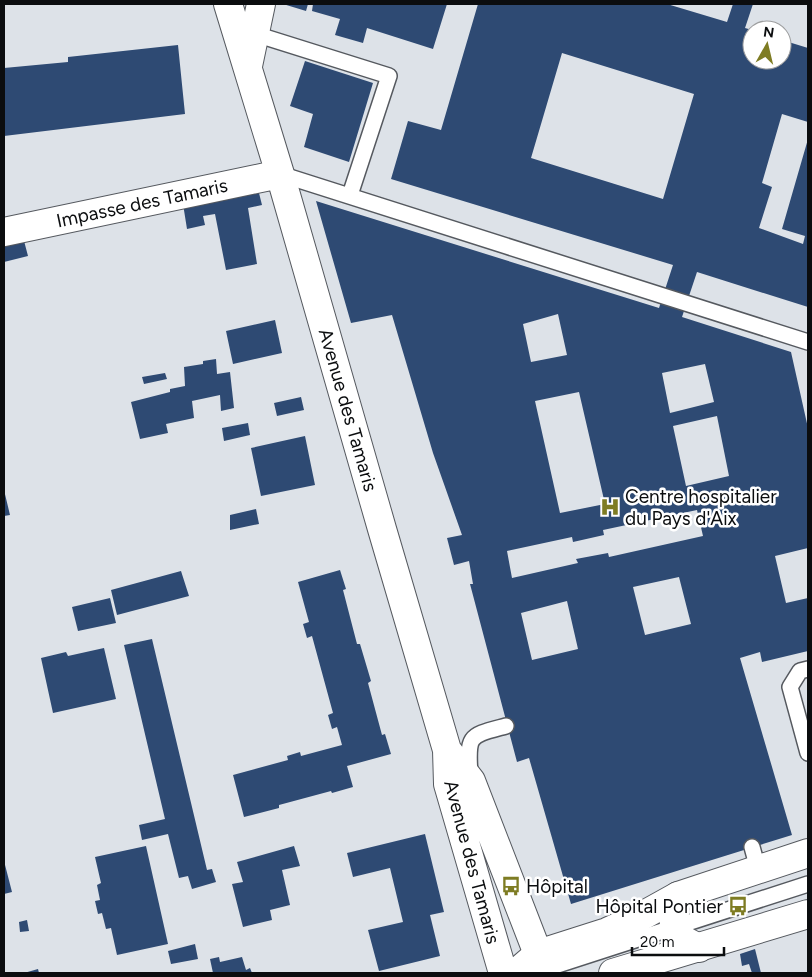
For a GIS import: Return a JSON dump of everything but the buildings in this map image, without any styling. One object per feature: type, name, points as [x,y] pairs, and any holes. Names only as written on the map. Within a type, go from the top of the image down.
[{"type":"street","name":"Avenue des Tamaris","points":[[229,4],[447,750],[448,784],[503,973]]},
{"type":"street","name":"Avenue des Tamaris","points":[[248,70],[261,5]]},
{"type":"street","name":"Impasse des Tamaris","points":[[4,232],[280,174]]},
{"type":"street","name":"Avenue des Tamaris","points":[[447,750],[471,781],[534,969]]},
{"type":"street","points":[[534,969],[755,858],[808,853]]},
{"type":"street","points":[[678,896],[673,914],[675,927],[681,937],[699,948]]},
{"type":"street","points":[[623,972],[808,914]]},
{"type":"lane","points":[[229,4],[232,9],[239,12],[253,12],[261,5]]},
{"type":"lane","points":[[255,34],[389,76],[350,195]]},
{"type":"lane","points":[[280,174],[808,342]]},
{"type":"lane","points":[[808,669],[800,671],[790,687],[808,754]]},
{"type":"lane","points":[[471,781],[469,748],[472,739],[478,733],[506,726]]},
{"type":"lane","points":[[534,969],[675,927],[808,884]]},
{"type":"place","name":"Centre hospitalier du Pays d'Aix","points":[[610,507]]},
{"type":"place","name":"Hôpital","points":[[511,886]]},
{"type":"place","name":"Hôpital Pontier","points":[[738,906]]}]
